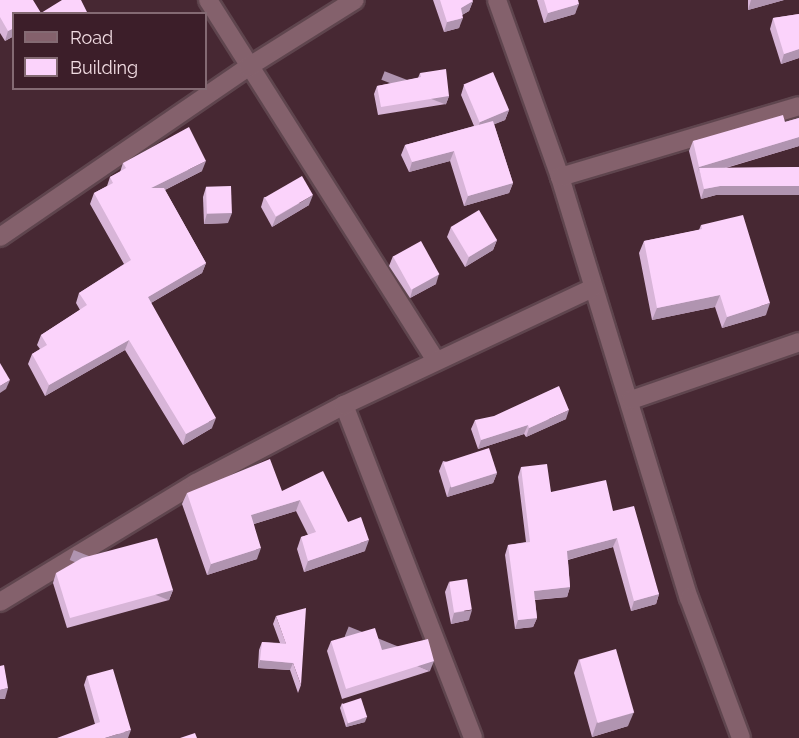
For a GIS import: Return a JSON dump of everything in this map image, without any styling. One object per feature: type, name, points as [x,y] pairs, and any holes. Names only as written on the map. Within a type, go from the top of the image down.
[{"type":"street","points":[[208,0],[248,67],[436,361]]},
{"type":"street","points":[[0,237],[248,67],[356,0]]},
{"type":"street","points":[[497,0],[560,177],[593,288],[632,400],[689,598],[735,736]]},
{"type":"street","points":[[560,177],[799,106]]},
{"type":"street","points":[[0,602],[196,483],[344,405],[593,288]]},
{"type":"street","points":[[632,400],[799,342]]},
{"type":"street","points":[[344,405],[473,738]]},
{"type":"building","points":[[0,0],[33,0],[40,12],[12,12],[12,29],[8,31],[0,17]]},
{"type":"building","points":[[62,0],[81,0],[87,12],[43,12]]},
{"type":"building","points":[[440,0],[473,1],[461,8],[463,18],[447,22]]},
{"type":"building","points":[[544,0],[578,0],[579,4],[548,13]]},
{"type":"building","points":[[799,14],[799,49],[784,54],[773,18]]},
{"type":"building","points":[[446,69],[449,96],[381,107],[377,86],[421,77],[420,73]]},
{"type":"building","points":[[493,72],[509,110],[480,122],[464,85]]},
{"type":"building","points":[[783,115],[785,122],[799,118],[799,137],[699,167],[693,141]]},
{"type":"building","points":[[493,121],[513,183],[468,196],[454,151],[412,162],[405,145]]},
{"type":"building","points":[[189,127],[206,161],[151,188],[164,188],[206,263],[148,297],[216,418],[186,434],[129,340],[49,385],[32,354],[47,345],[41,335],[87,305],[79,293],[131,260],[94,193],[113,183],[110,177],[126,168],[123,163]]},
{"type":"building","points":[[799,167],[799,186],[720,186],[704,189],[699,168]]},
{"type":"building","points":[[302,176],[313,195],[276,217],[265,198]]},
{"type":"building","points":[[231,186],[232,213],[207,214],[206,187]]},
{"type":"building","points":[[479,210],[497,240],[469,257],[451,227]]},
{"type":"building","points":[[743,215],[770,303],[727,317],[720,295],[657,308],[644,241],[702,229],[701,225]]},
{"type":"building","points":[[421,241],[439,274],[411,290],[393,257]]},
{"type":"building","points":[[0,363],[10,380],[0,386]]},
{"type":"building","points":[[559,386],[569,410],[529,428],[528,425],[481,440],[475,420],[494,416]]},
{"type":"building","points":[[489,448],[497,473],[451,488],[443,463]]},
{"type":"building","points":[[270,459],[282,491],[323,471],[348,522],[361,517],[369,540],[308,561],[301,537],[316,532],[300,500],[251,515],[261,548],[211,564],[187,493]]},
{"type":"building","points":[[547,464],[551,492],[606,480],[613,511],[634,506],[659,594],[634,601],[617,538],[567,551],[570,587],[534,591],[537,618],[518,620],[508,545],[530,542],[521,467]]},
{"type":"building","points":[[157,538],[173,590],[70,618],[56,573],[82,558]]},
{"type":"building","points":[[467,579],[472,610],[454,612],[449,582]]},
{"type":"building","points":[[306,608],[301,685],[293,663],[260,660],[262,642],[286,644],[276,616]]},
{"type":"building","points":[[375,628],[382,650],[428,639],[434,661],[346,689],[331,641]]},
{"type":"building","points":[[616,649],[634,712],[598,723],[579,659]]},
{"type":"building","points":[[4,665],[8,688],[0,690],[0,666]]},
{"type":"building","points":[[113,669],[131,730],[105,738],[57,738],[100,722],[87,676]]},
{"type":"building","points":[[361,698],[367,717],[348,723],[342,704]]},
{"type":"building","points":[[195,733],[197,738],[180,738]]}]
